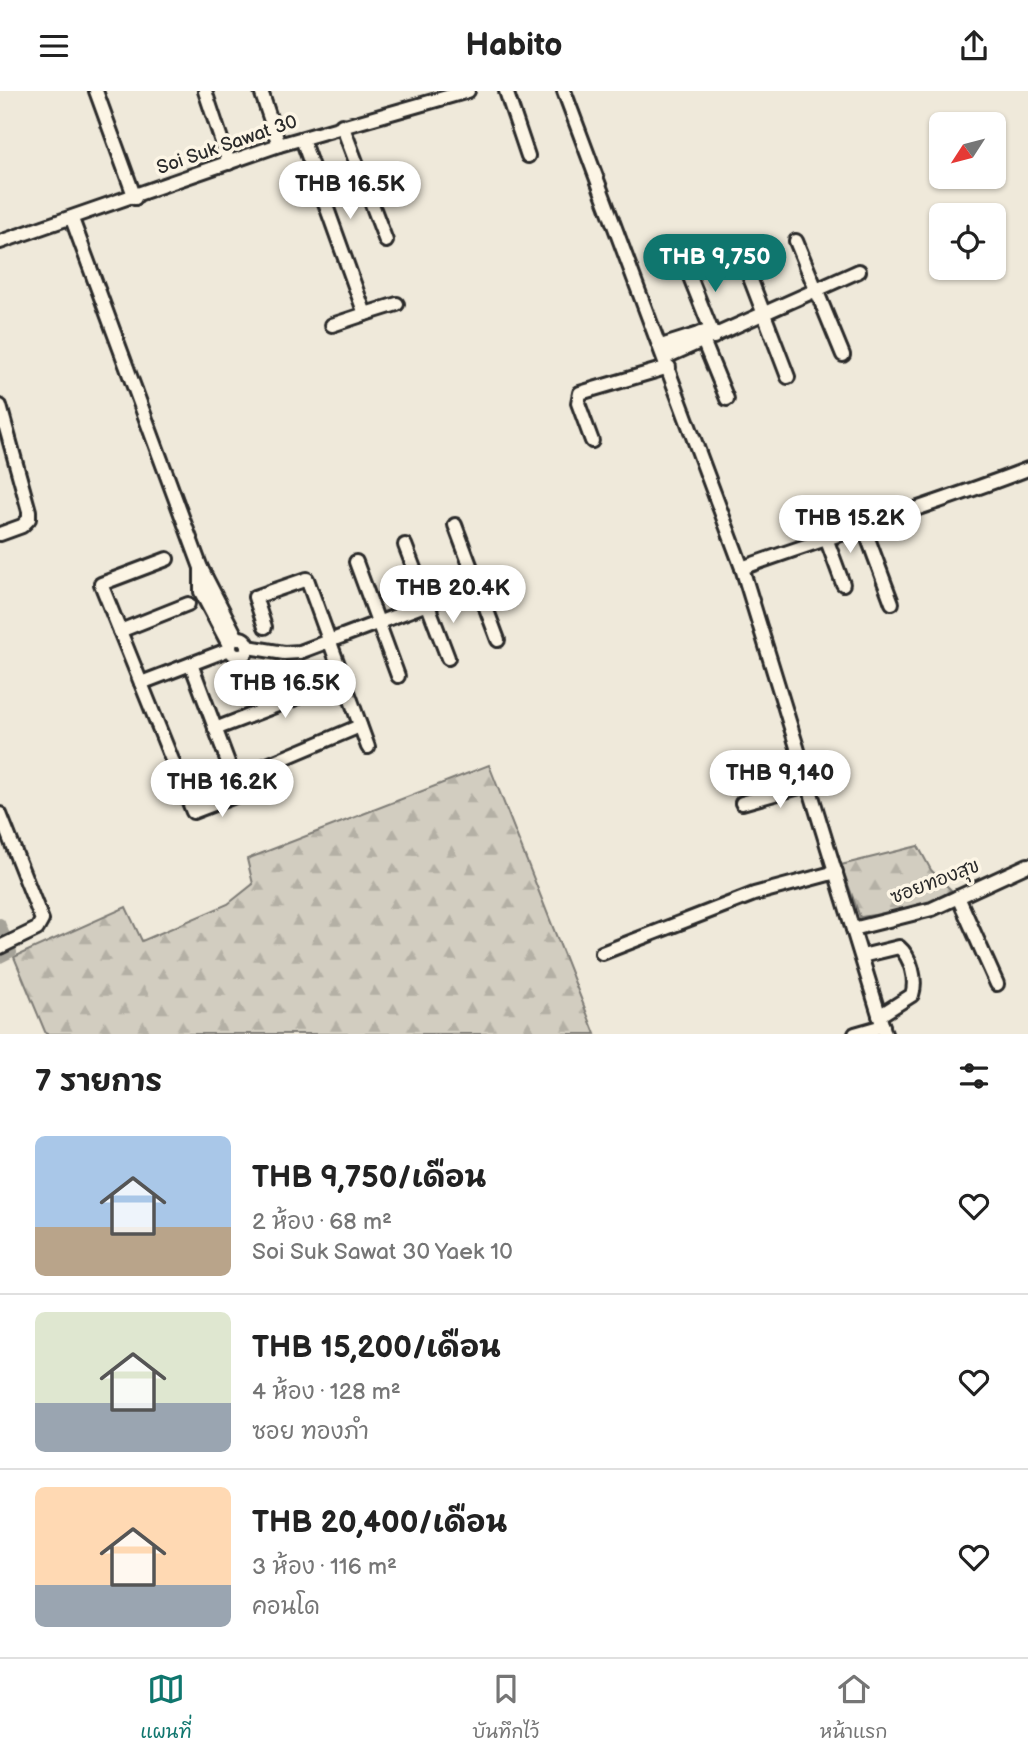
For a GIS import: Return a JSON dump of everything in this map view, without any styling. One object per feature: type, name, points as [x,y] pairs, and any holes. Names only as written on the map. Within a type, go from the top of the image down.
[{"type":"street","points":[[96,91],[135,198]]},
{"type":"street","points":[[205,91],[229,163]]},
{"type":"street","points":[[261,91],[278,145]]},
{"type":"street","name":"Soi Suk Sawat 30","points":[[0,242],[135,198],[278,145],[468,91]]},
{"type":"street","points":[[506,91],[527,156]]},
{"type":"street","points":[[564,91],[742,568],[882,1025]]},
{"type":"street","points":[[342,125],[386,241]]},
{"type":"street","points":[[302,139],[365,314]]},
{"type":"street","points":[[72,219],[201,568],[201,592],[232,644],[234,655],[242,656],[248,647],[290,653],[330,641],[478,585]]},
{"type":"street","points":[[796,241],[843,355]]},
{"type":"street","points":[[684,262],[711,334],[727,399]]},
{"type":"street","points":[[744,262],[789,377]]},
{"type":"street","points":[[592,440],[578,403],[580,393],[859,271]]},
{"type":"street","points":[[332,325],[397,304]]},
{"type":"street","points":[[0,406],[29,519],[22,526],[0,534]]},
{"type":"street","points":[[742,568],[863,525],[954,498],[1028,469]]},
{"type":"street","points":[[455,525],[498,640]]},
{"type":"street","points":[[863,525],[892,603]]},
{"type":"street","points":[[826,538],[843,584]]},
{"type":"street","points":[[405,545],[448,657]]},
{"type":"street","points":[[167,559],[102,584],[193,812],[240,794],[191,664]]},
{"type":"street","points":[[356,562],[398,676]]},
{"type":"street","points":[[265,627],[255,597],[307,579],[368,747]]},
{"type":"street","points":[[120,631],[188,604]]},
{"type":"street","points":[[141,683],[191,664],[232,644]]},
{"type":"street","points":[[215,729],[343,680]]},
{"type":"street","points":[[234,779],[360,726]]},
{"type":"street","points":[[741,803],[810,784]]},
{"type":"street","points":[[0,814],[42,920],[37,929],[0,947]]},
{"type":"street","name":"ซอยทองสุข","points":[[853,929],[908,916],[1028,865]]},
{"type":"street","points":[[602,953],[754,894],[836,872]]},
{"type":"street","points":[[958,897],[998,984]]},
{"type":"street","points":[[855,1034],[882,1025],[912,995],[912,971],[908,958],[899,947],[862,956]]},
{"type":"green space","points":[[489,765],[595,1034],[46,1034],[14,957],[126,907],[142,941],[228,904],[253,884],[247,859]]},
{"type":"green space","points":[[918,846],[931,870],[951,890],[919,906],[860,917],[841,865]]},
{"type":"waterway","points":[[0,923],[12,952],[0,958]]}]
